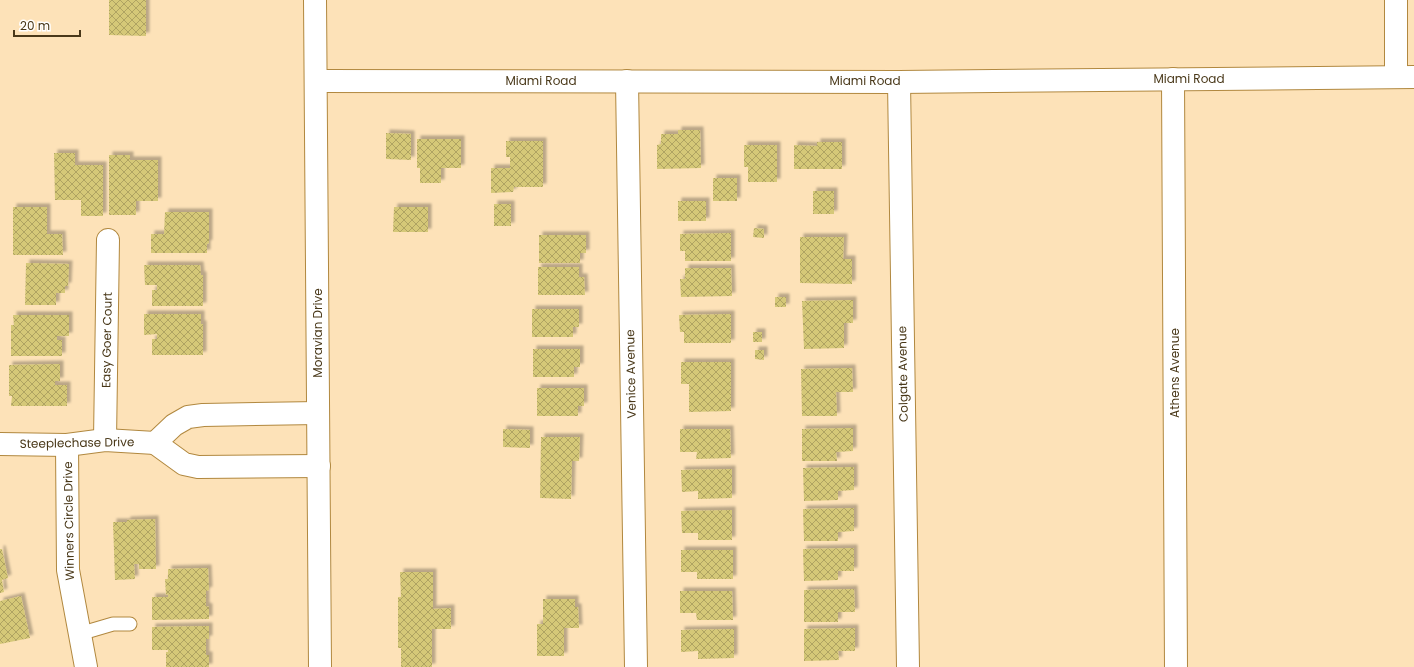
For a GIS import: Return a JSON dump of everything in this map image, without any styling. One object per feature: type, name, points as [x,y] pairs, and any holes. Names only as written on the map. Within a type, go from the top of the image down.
[{"type":"street","name":"Moravian Drive","points":[[315,0],[320,667]]},
{"type":"street","points":[[1396,0],[1405,77]]},
{"type":"street","name":"Miami Road","points":[[316,81],[627,80],[899,82],[1405,77]]},
{"type":"street","name":"Athens Avenue","points":[[1173,79],[1176,667]]},
{"type":"street","name":"Venice Avenue","points":[[627,80],[636,667]]},
{"type":"street","name":"Colgate Avenue","points":[[899,82],[908,667]]},
{"type":"street","name":"Easy Goer Court","points":[[106,440],[108,240]]},
{"type":"street","points":[[318,413],[203,415],[188,417],[174,425],[155,443],[184,464],[198,467],[319,466]]},
{"type":"street","name":"Steeplechase Drive","points":[[0,444],[67,445],[106,440],[155,443]]},
{"type":"street","name":"Winners Circle Drive","points":[[67,445],[68,570],[86,667]]},
{"type":"lane","points":[[79,634],[113,624],[130,624]]},
{"type":"building","points":[[109,0],[146,0],[146,36],[109,35]]},
{"type":"building","points":[[678,130],[700,130],[701,168],[657,169],[657,145],[661,144],[661,134],[678,134]]},
{"type":"building","points":[[386,133],[411,134],[411,160],[386,159]]},
{"type":"building","points":[[417,139],[461,139],[461,168],[441,168],[441,183],[420,183],[420,168],[417,168]]},
{"type":"building","points":[[506,141],[543,141],[543,187],[514,187],[513,192],[491,193],[491,168],[510,168],[510,157],[506,157]]},
{"type":"building","points":[[817,142],[842,142],[842,169],[794,169],[794,145],[817,146]]},
{"type":"building","points":[[744,145],[777,145],[777,182],[748,182],[748,167],[744,167]]},
{"type":"building","points":[[54,153],[75,153],[75,165],[103,165],[103,216],[81,216],[81,200],[55,200]]},
{"type":"building","points":[[109,155],[130,155],[130,160],[158,160],[158,201],[136,201],[136,215],[109,215]]},
{"type":"building","points":[[713,178],[737,178],[737,201],[713,201]]},
{"type":"building","points":[[813,191],[834,191],[834,214],[813,214]]},
{"type":"building","points":[[678,201],[706,201],[706,221],[678,221]]},
{"type":"building","points":[[494,204],[511,204],[511,226],[494,226]]},
{"type":"building","points":[[13,207],[47,207],[47,234],[62,234],[63,255],[13,255]]},
{"type":"building","points":[[394,207],[428,207],[428,232],[393,232]]},
{"type":"building","points":[[165,212],[209,212],[209,243],[207,244],[207,253],[151,253],[151,234],[164,234]]},
{"type":"building","points":[[754,228],[764,229],[764,238],[753,237]]},
{"type":"building","points":[[731,233],[731,261],[685,261],[685,251],[680,251],[680,234]]},
{"type":"building","points":[[539,235],[586,235],[586,253],[580,253],[580,263],[539,263]]},
{"type":"building","points":[[800,237],[844,237],[843,259],[852,259],[852,284],[800,283]]},
{"type":"building","points":[[26,263],[69,264],[68,286],[65,286],[65,293],[56,293],[56,305],[25,305]]},
{"type":"building","points":[[144,265],[200,265],[201,275],[203,275],[203,306],[152,306],[152,290],[157,290],[157,285],[145,285]]},
{"type":"building","points":[[538,267],[579,267],[579,277],[584,277],[585,295],[538,295]]},
{"type":"building","points":[[685,268],[731,268],[732,296],[681,297],[680,279],[685,279]]},
{"type":"building","points":[[775,297],[786,297],[786,307],[775,307]]},
{"type":"building","points":[[853,300],[853,323],[844,323],[844,348],[804,349],[802,301]]},
{"type":"building","points":[[532,309],[579,309],[579,327],[573,327],[573,337],[532,337]]},
{"type":"building","points":[[144,314],[201,314],[201,324],[203,324],[203,355],[152,355],[152,339],[157,339],[157,334],[144,335]]},
{"type":"building","points":[[731,314],[731,343],[684,343],[684,332],[680,332],[679,315]]},
{"type":"building","points":[[13,315],[69,315],[69,336],[57,336],[57,340],[62,340],[62,356],[11,356],[11,325],[14,325]]},
{"type":"building","points":[[753,332],[762,332],[762,342],[753,342]]},
{"type":"building","points":[[533,349],[580,349],[580,367],[574,367],[574,377],[533,377]]},
{"type":"building","points":[[755,350],[764,350],[764,360],[755,359]]},
{"type":"building","points":[[681,362],[731,362],[731,411],[689,412],[689,384],[681,384]]},
{"type":"building","points":[[60,364],[60,381],[55,381],[55,385],[67,385],[67,406],[11,406],[12,396],[9,396],[9,365]]},
{"type":"building","points":[[852,368],[853,392],[836,392],[837,416],[802,416],[801,369]]},
{"type":"building","points":[[537,388],[584,388],[584,406],[578,406],[578,416],[537,416]]},
{"type":"building","points":[[853,428],[853,451],[836,452],[837,461],[802,461],[802,429]]},
{"type":"building","points":[[503,429],[530,430],[530,448],[503,447]]},
{"type":"building","points":[[680,429],[730,429],[731,458],[696,459],[697,452],[680,452]]},
{"type":"building","points":[[541,437],[580,437],[579,461],[572,461],[571,499],[540,498]]},
{"type":"building","points":[[854,467],[854,490],[838,491],[838,500],[804,501],[803,468]]},
{"type":"building","points":[[732,469],[732,498],[698,499],[698,491],[682,492],[681,470]]},
{"type":"building","points":[[854,508],[854,531],[838,532],[838,541],[804,541],[803,509]]},
{"type":"building","points":[[732,510],[732,540],[698,540],[698,533],[682,533],[681,511]]},
{"type":"building","points":[[155,519],[156,569],[139,569],[139,564],[134,564],[135,579],[115,580],[113,522]]},
{"type":"building","points":[[854,548],[854,571],[838,571],[838,580],[804,581],[803,549]]},
{"type":"building","points":[[0,549],[2,549],[8,578],[2,580],[4,592],[0,593]]},
{"type":"building","points":[[681,550],[733,550],[733,579],[697,579],[697,572],[681,572]]},
{"type":"building","points":[[208,568],[209,590],[206,591],[206,606],[209,607],[209,619],[152,620],[152,597],[168,597],[168,594],[166,595],[165,579],[168,579],[168,569]]},
{"type":"building","points":[[400,572],[433,572],[433,609],[451,608],[451,629],[432,629],[432,667],[401,667],[401,648],[398,648],[398,597],[401,597]]},
{"type":"building","points":[[854,589],[855,612],[838,612],[838,622],[804,622],[804,590]]},
{"type":"building","points":[[680,591],[732,591],[733,620],[697,620],[696,613],[680,613]]},
{"type":"building","points":[[21,596],[30,638],[0,644],[0,601]]},
{"type":"building","points":[[543,599],[575,599],[575,607],[578,607],[579,628],[564,628],[564,656],[537,656],[537,624],[543,624]]},
{"type":"building","points":[[209,626],[209,639],[206,639],[206,655],[209,655],[209,667],[166,667],[166,652],[168,652],[168,650],[152,650],[152,627]]},
{"type":"building","points":[[855,628],[855,651],[838,651],[839,660],[804,661],[804,629]]},
{"type":"building","points":[[734,629],[734,658],[698,659],[698,651],[681,652],[681,630]]}]
